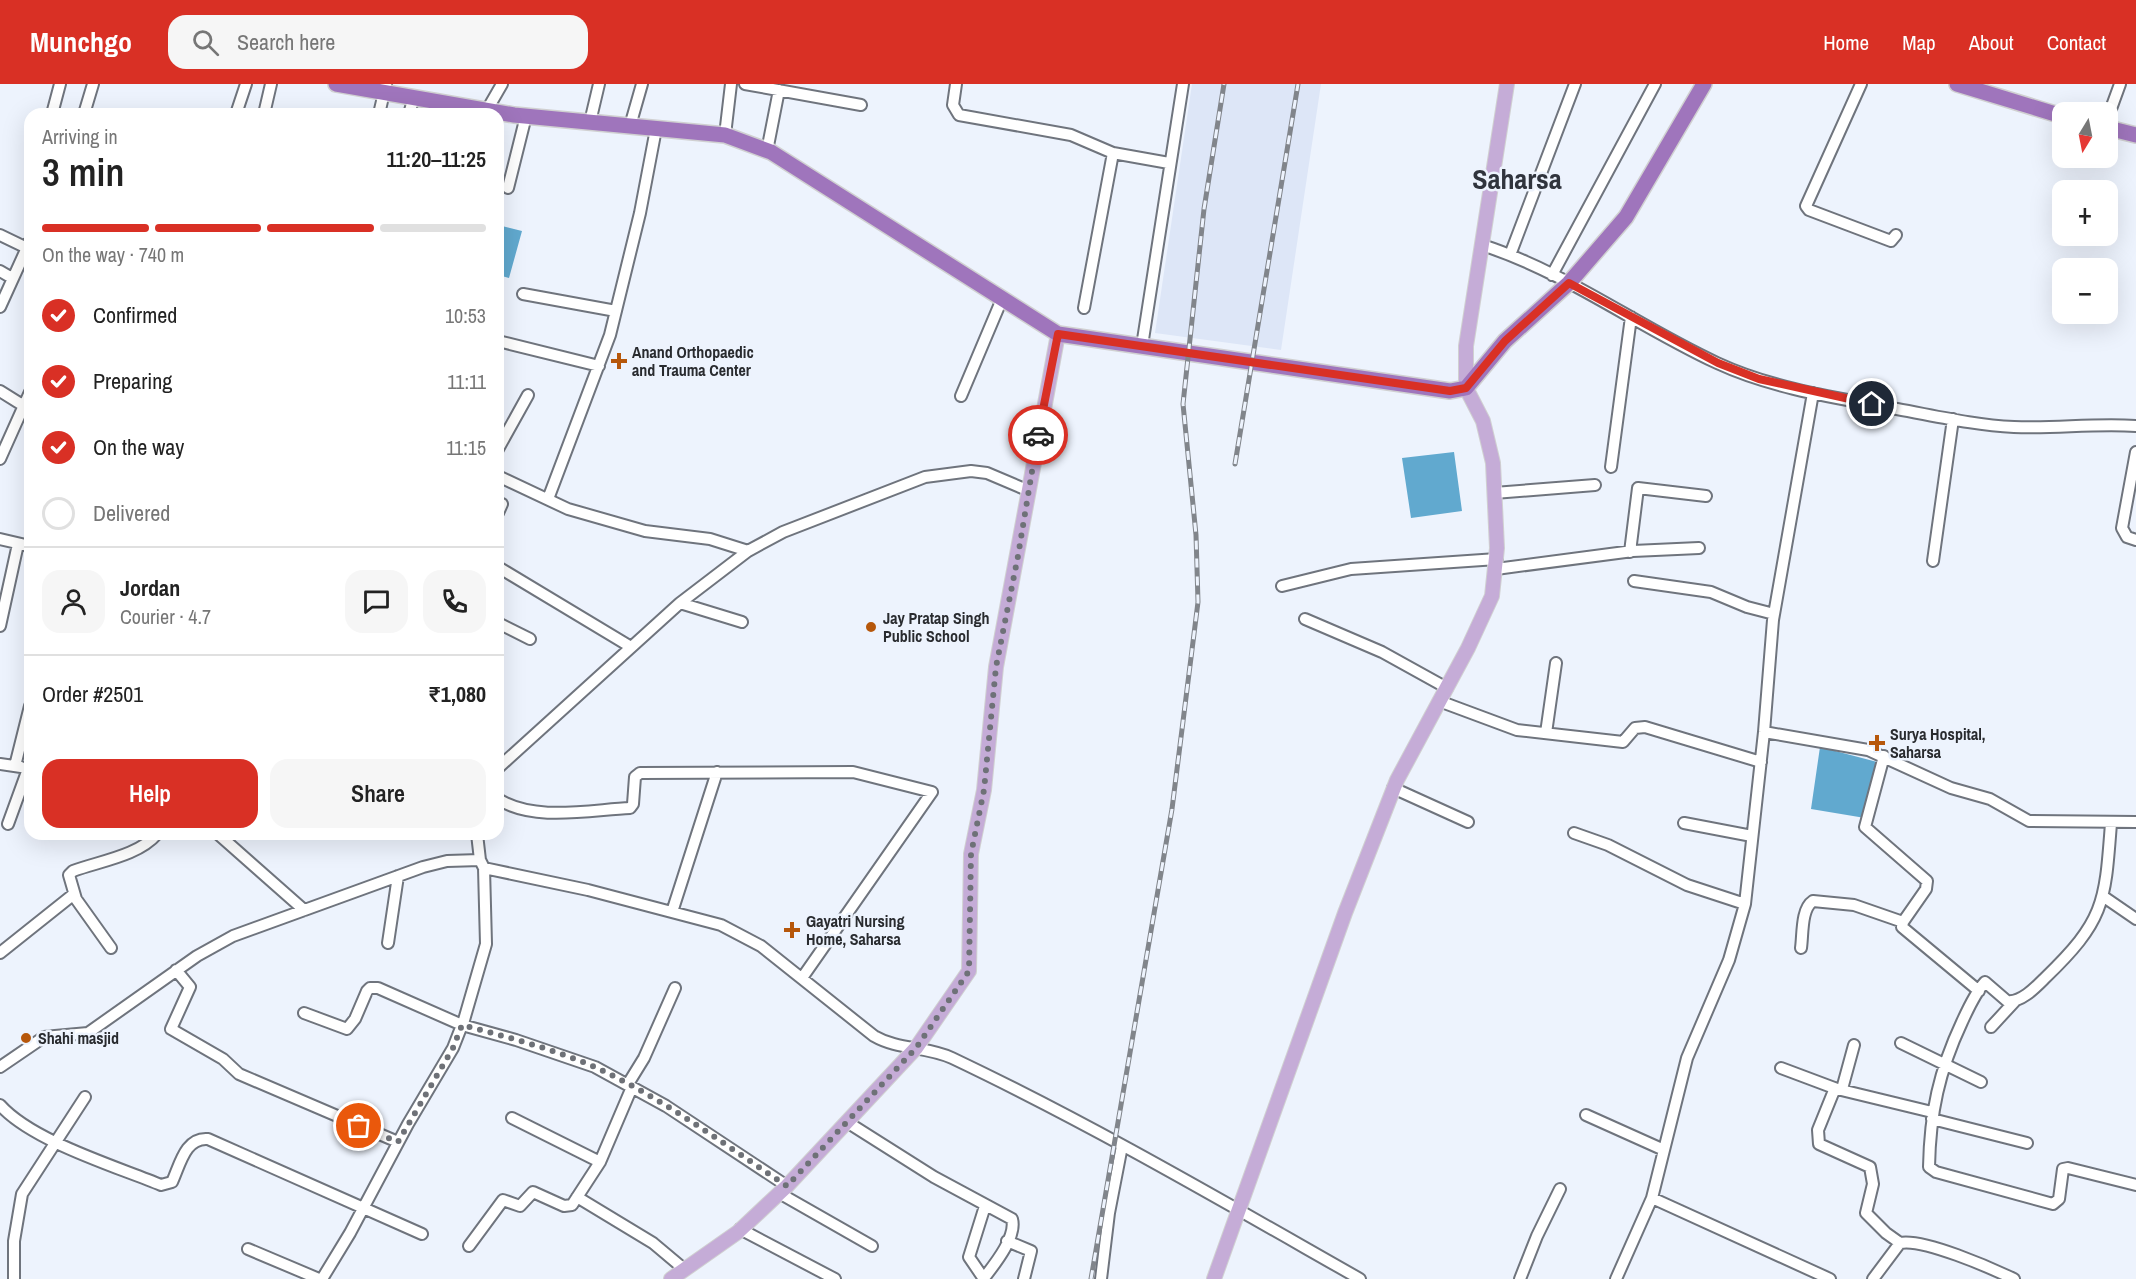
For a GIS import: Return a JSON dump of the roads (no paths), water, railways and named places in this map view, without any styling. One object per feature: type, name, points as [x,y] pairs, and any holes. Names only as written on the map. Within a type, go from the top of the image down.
[{"type":"highway","points":[[336,84],[385,88],[414,97],[476,108]]},
{"type":"highway","points":[[504,113],[725,135],[767,151],[1058,334],[1450,391],[1466,388],[1505,341],[1569,283],[1626,218],[1704,84]]},
{"type":"highway","points":[[1957,84],[2052,113]]},
{"type":"highway","points":[[2118,130],[2136,135]]},
{"type":"main road","points":[[1214,1279],[1345,914],[1393,788],[1447,688],[1492,596],[1496,564],[1493,464],[1483,421],[1466,388],[1466,346],[1507,84]]},
{"type":"main road","points":[[671,1279],[740,1229],[783,1189],[916,1048],[969,971],[971,854],[984,790],[996,667],[1018,556],[1027,490],[1058,334]]},
{"type":"street","points":[[54,108],[60,84]]},
{"type":"street","points":[[86,108],[93,84]]},
{"type":"street","points":[[238,108],[246,84]]},
{"type":"street","points":[[265,108],[271,84]]},
{"type":"street","points":[[488,108],[502,84]]},
{"type":"street","points":[[590,122],[599,84]]},
{"type":"street","points":[[630,126],[642,84]]},
{"type":"street","points":[[725,135],[731,84]]},
{"type":"street","points":[[745,84],[861,105]]},
{"type":"street","points":[[956,84],[953,105],[959,115],[1071,135],[1113,153],[1169,163]]},
{"type":"street","points":[[1142,346],[1183,84]]},
{"type":"street","points":[[1510,255],[1575,84]]},
{"type":"street","points":[[1552,275],[1655,84]]},
{"type":"street","points":[[1861,84],[1806,206],[1809,210],[1891,240],[1896,235]]},
{"type":"street","points":[[2113,102],[2120,84]]},
{"type":"street","points":[[380,108],[385,88]]},
{"type":"street","points":[[767,151],[779,90]]},
{"type":"street","points":[[411,108],[414,97]]},
{"type":"street","points":[[508,188],[526,116]]},
{"type":"street","points":[[548,499],[599,366],[616,311],[656,129]]},
{"type":"street","points":[[1084,308],[1113,153]]},
{"type":"street","points":[[0,235],[24,243]]},
{"type":"street","points":[[1482,245],[1510,255],[1569,283],[1718,363],[1759,379],[1813,393],[1953,419],[2015,427],[2096,423],[2136,426]]},
{"type":"street","points":[[0,307],[24,252]]},
{"type":"street","points":[[0,271],[12,278]]},
{"type":"street","points":[[523,294],[616,311]]},
{"type":"street","points":[[961,396],[1002,299]]},
{"type":"street","points":[[1611,467],[1631,317]]},
{"type":"street","points":[[504,342],[599,366]]},
{"type":"street","points":[[0,391],[24,406],[0,456]]},
{"type":"street","points":[[1617,1279],[1652,1198],[1688,1058],[1729,960],[1744,904],[1761,762],[1774,614],[1813,393]]},
{"type":"street","points":[[504,437],[528,395]]},
{"type":"street","points":[[1933,561],[1953,419]]},
{"type":"street","points":[[2136,452],[2122,528],[2127,537],[2136,540]]},
{"type":"street","points":[[504,763],[680,603],[748,551],[783,532],[925,477],[971,471],[987,473],[1027,490]]},
{"type":"street","points":[[504,479],[568,509],[627,526],[710,539],[748,551]]},
{"type":"street","points":[[1494,493],[1595,485]]},
{"type":"street","points":[[1630,552],[1638,488],[1706,496]]},
{"type":"street","points":[[0,539],[24,545]]},
{"type":"street","points":[[0,626],[18,544]]},
{"type":"street","points":[[1282,585],[1350,568],[1496,564],[1699,548]]},
{"type":"street","points":[[504,571],[631,647]]},
{"type":"street","points":[[1634,581],[1711,592],[1747,607],[1774,614]]},
{"type":"street","points":[[680,603],[742,622]]},
{"type":"street","points":[[1305,619],[1382,652],[1447,688]]},
{"type":"street","points":[[504,626],[530,639]]},
{"type":"street","points":[[1546,733],[1556,663]]},
{"type":"street","points":[[1439,701],[1503,727],[1623,742],[1628,740],[1635,728],[1645,727],[1761,762]]},
{"type":"street","points":[[15,766],[24,730]]},
{"type":"street","points":[[1764,732],[1815,740],[1884,756],[1951,788],[1990,799],[2029,821],[2136,822]]},
{"type":"street","points":[[1884,756],[1865,827],[1927,881],[1926,889],[1903,922],[1904,931],[1979,991]]},
{"type":"street","points":[[0,764],[24,768]]},
{"type":"street","points":[[672,912],[717,772]]},
{"type":"street","points":[[504,802],[523,810],[564,812],[630,808],[633,804],[635,777],[640,773],[854,772],[932,792],[802,978]]},
{"type":"street","points":[[8,824],[24,782]]},
{"type":"street","points":[[1393,788],[1468,822]]},
{"type":"street","points":[[1991,1027],[2077,945],[2093,924],[2104,897],[2110,823]]},
{"type":"street","points":[[1684,824],[1752,836]]},
{"type":"street","points":[[1574,833],[1608,845],[1687,885],[1744,904]]},
{"type":"street","points":[[111,948],[74,894],[70,872],[134,850],[152,840]]},
{"type":"street","points":[[225,840],[304,910]]},
{"type":"street","points":[[323,1277],[453,1048],[462,1025],[486,944],[482,864],[478,840]]},
{"type":"street","points":[[0,1067],[44,1037],[88,1033],[176,970],[232,936],[398,876],[447,861],[482,864],[721,925],[761,946],[887,1044],[916,1048],[950,1057],[1122,1146],[1360,1279]]},
{"type":"street","points":[[388,943],[398,876]]},
{"type":"street","points":[[0,953],[74,894]]},
{"type":"street","points":[[2104,897],[2136,919]]},
{"type":"street","points":[[1801,948],[1806,913],[1808,906],[1814,902],[1854,905],[1903,922]]},
{"type":"street","points":[[176,970],[190,987],[171,1029],[228,1062],[239,1074],[398,1142]]},
{"type":"street","points":[[2015,1002],[2007,1001],[1989,982],[1985,982],[1979,991],[1954,1039],[1945,1065],[1932,1116],[1929,1167],[1936,1172],[2053,1204],[2059,1199],[2063,1169],[2068,1168],[2136,1185]]},
{"type":"street","points":[[304,1013],[347,1029],[370,988],[378,988],[462,1025],[557,1053],[595,1067],[630,1086],[872,1246]]},
{"type":"street","points":[[469,1246],[503,1200],[520,1206],[533,1192],[567,1207],[577,1197],[600,1162],[630,1086],[675,988]]},
{"type":"street","points":[[1901,1043],[1981,1082]]},
{"type":"street","points":[[1854,1046],[1840,1089],[1833,1093],[1817,1139],[1825,1148],[1870,1167],[1873,1184],[1866,1213],[1900,1244],[1922,1244],[2014,1279]]},
{"type":"street","points":[[1781,1068],[1840,1089],[2027,1143]]},
{"type":"street","points":[[14,1279],[18,1203],[85,1097]]},
{"type":"street","points":[[0,1105],[19,1122],[57,1142],[161,1185],[172,1182],[190,1144],[198,1138],[208,1139],[422,1234]]},
{"type":"street","points":[[1586,1115],[1664,1150]]},
{"type":"street","points":[[512,1118],[600,1162]]},
{"type":"street","points":[[847,1122],[934,1177],[1012,1219],[1013,1225],[1007,1241],[984,1279],[969,1257],[985,1206]]},
{"type":"street","points":[[1101,1279],[1109,1213],[1122,1146]]},
{"type":"street","points":[[1520,1279],[1537,1236],[1560,1189]]},
{"type":"street","points":[[577,1197],[653,1243],[684,1269]]},
{"type":"street","points":[[1652,1198],[1830,1279]]},
{"type":"street","points":[[740,1229],[835,1279]]},
{"type":"street","points":[[1007,1241],[1031,1251],[1024,1279]]},
{"type":"street","points":[[1873,1279],[1900,1244]]},
{"type":"street","points":[[248,1249],[323,1277],[337,1279]]},
{"type":"water","points":[[504,226],[522,231],[509,278],[504,277]]},
{"type":"water","points":[[1454,452],[1462,511],[1411,518],[1402,458]]},
{"type":"water","points":[[1820,747],[1881,763],[1865,818],[1811,809]]},
{"type":"railway","points":[[1091,1279],[1172,809],[1198,602],[1196,535],[1183,404],[1204,209],[1224,84]]},
{"type":"railway","points":[[1235,464],[1298,84]]},
{"type":"place","name":"Anand Orthopaedic and Trauma Center","points":[[619,361]]},
{"type":"place","name":"Jay Pratap Singh Public School","points":[[871,627]]},
{"type":"place","name":"Surya Hospital, Saharsa","points":[[1877,743]]},
{"type":"place","name":"Gayatri Nursing Home, Saharsa","points":[[792,930]]},
{"type":"place","name":"Shahi masjid","points":[[26,1038]]},
{"type":"district","name":"Saharsa","points":[[1517,179]]}]
